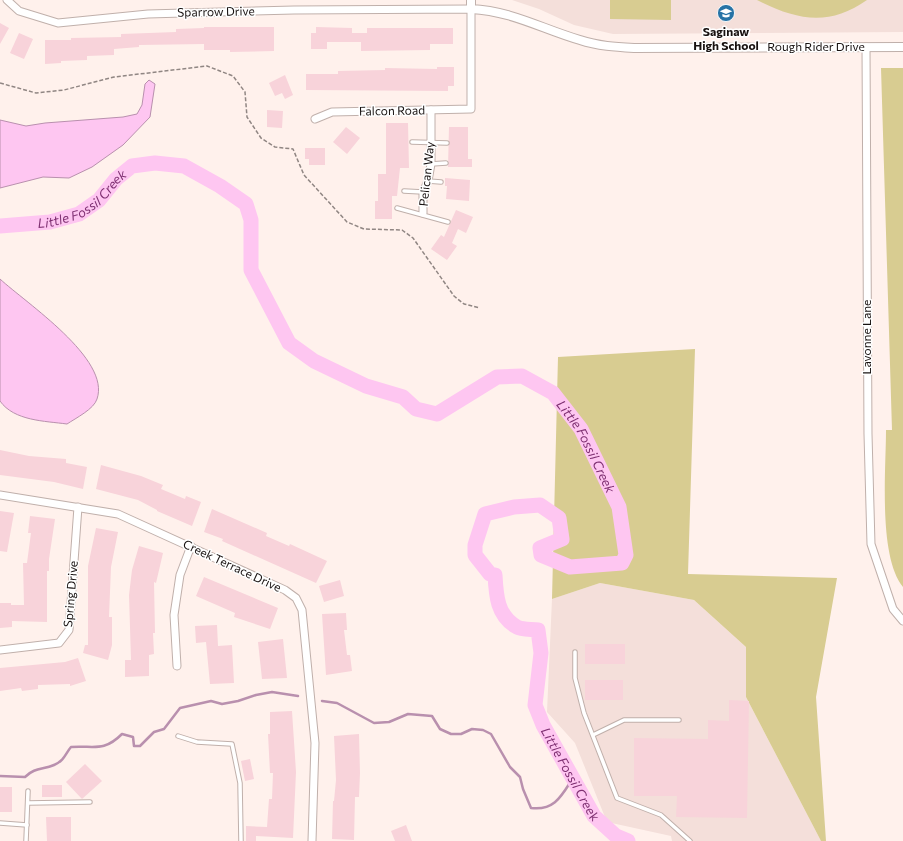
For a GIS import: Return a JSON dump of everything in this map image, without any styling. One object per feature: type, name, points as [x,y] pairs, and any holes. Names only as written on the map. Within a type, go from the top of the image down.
[{"type":"street","name":"Sparrow Drive","points":[[7,0],[19,11],[58,23],[148,14],[294,10],[471,9]]},
{"type":"street","points":[[471,0],[471,9]]},
{"type":"street","name":"Rough Rider Drive","points":[[471,9],[493,11],[516,16],[581,41],[613,47],[903,47]]},
{"type":"street","name":"Falcon Road","points":[[315,119],[332,112],[471,109],[471,9]]},
{"type":"street","name":"Lavonne Lane","points":[[866,46],[868,418],[872,544],[893,609],[903,621]]},
{"type":"street","name":"Pelican Way","points":[[423,214],[423,192],[428,181],[431,164],[431,110]]},
{"type":"street","name":"Creek Terrace Drive","points":[[0,496],[118,514],[286,590],[296,598],[302,610],[315,743],[312,841]]},
{"type":"street","name":"Spring Drive","points":[[0,650],[59,643],[69,630],[78,507]]},
{"type":"street","points":[[177,666],[174,615],[180,575],[191,546]]},
{"type":"lane","points":[[412,142],[447,143]]},
{"type":"lane","points":[[431,164],[446,163]]},
{"type":"lane","points":[[428,181],[441,182]]},
{"type":"lane","points":[[404,191],[423,192]]},
{"type":"lane","points":[[397,208],[448,222]]},
{"type":"lane","points":[[575,652],[575,678],[584,713],[617,798],[661,814],[690,841]]},
{"type":"lane","points":[[593,735],[624,720],[679,720]]},
{"type":"lane","points":[[178,736],[197,742],[232,744],[240,783],[241,841]]},
{"type":"lane","points":[[26,841],[28,791]]},
{"type":"lane","points":[[28,803],[90,802]]},
{"type":"lane","points":[[0,823],[27,825]]},
{"type":"path","points":[[0,84],[36,93],[64,90],[114,77],[208,66],[233,76],[245,92],[247,117],[261,138],[275,147],[293,149],[304,175],[347,222],[364,229],[402,230],[413,238],[454,296],[464,304],[480,308]]},
{"type":"shaded area","name":"Saginaw High School","points":[[512,0],[903,0],[903,32],[613,34],[574,25],[539,9]]},
{"type":"shaded area","points":[[610,0],[671,0],[671,20],[610,19]]},
{"type":"shaded area","points":[[757,0],[867,0],[853,9],[839,14],[812,18],[785,12]]},
{"type":"shaded area","points":[[881,68],[903,68],[903,587],[895,573],[890,555],[885,512],[886,430],[892,430]]},
{"type":"shaded area","points":[[149,80],[155,84],[150,117],[123,145],[92,167],[69,178],[43,177],[0,188],[0,120],[26,126],[45,123],[123,117],[137,114],[142,105],[145,84]]},
{"type":"shaded area","points":[[0,279],[64,333],[91,367],[98,383],[97,399],[89,410],[67,424],[30,419],[13,413],[0,401]]},
{"type":"shaded area","points":[[695,349],[688,574],[837,578],[816,697],[826,841],[821,841],[746,697],[746,647],[694,600],[600,583],[552,599],[558,357]]},
{"type":"shaded area","points":[[600,583],[694,600],[746,647],[746,697],[821,841],[672,841],[671,836],[607,822],[575,743],[547,712],[552,599]]},
{"type":"building","points":[[0,23],[9,28],[0,44]]},
{"type":"building","points":[[204,27],[274,27],[274,51],[230,52],[230,50],[204,50],[204,44],[139,45],[139,47],[114,49],[114,55],[87,56],[87,60],[61,61],[61,63],[45,64],[45,40],[121,37],[121,34],[176,32],[176,29]]},
{"type":"building","points":[[316,27],[352,28],[352,33],[367,33],[367,28],[453,28],[453,44],[430,44],[430,50],[361,51],[361,42],[327,42],[327,49],[311,49],[311,33],[316,33]]},
{"type":"building","points":[[19,33],[33,39],[24,59],[10,53]]},
{"type":"building","points":[[437,67],[454,67],[454,86],[448,86],[448,91],[306,90],[306,74],[338,74],[338,71],[385,70],[385,68],[437,69]]},
{"type":"building","points":[[285,75],[293,95],[285,99],[282,93],[275,96],[269,83]]},
{"type":"building","points":[[267,110],[283,111],[282,128],[267,127]]},
{"type":"building","points":[[386,123],[408,123],[409,168],[400,168],[397,196],[392,196],[392,219],[375,219],[375,201],[378,201],[378,174],[386,174]]},
{"type":"building","points":[[346,127],[360,138],[347,154],[333,142]]},
{"type":"building","points":[[449,127],[468,127],[468,159],[472,159],[472,167],[448,167]]},
{"type":"building","points":[[305,148],[325,148],[325,165],[309,165],[309,159],[305,159]]},
{"type":"building","points":[[445,178],[470,180],[469,201],[446,199],[447,186],[445,186]]},
{"type":"building","points":[[456,210],[473,217],[466,233],[458,229],[452,243],[457,246],[447,260],[431,249],[441,235],[444,237]]},
{"type":"building","points":[[0,450],[29,456],[66,459],[66,463],[87,467],[83,489],[54,482],[0,475]]},
{"type":"building","points":[[101,465],[141,476],[163,485],[161,489],[185,499],[186,496],[201,502],[192,526],[157,511],[138,500],[96,489]]},
{"type":"building","points":[[212,509],[267,533],[266,536],[289,546],[290,544],[327,561],[316,583],[222,541],[223,539],[204,532]]},
{"type":"building","points":[[0,511],[14,513],[7,552],[0,551]]},
{"type":"building","points":[[30,516],[55,519],[49,559],[49,571],[47,571],[47,622],[12,621],[12,627],[0,628],[0,603],[24,605],[23,563],[27,563],[31,533],[28,533]]},
{"type":"building","points":[[96,528],[118,532],[111,567],[109,617],[112,617],[112,645],[108,660],[83,653],[85,645],[88,645],[88,566]]},
{"type":"building","points":[[139,546],[163,553],[156,583],[154,582],[154,654],[149,655],[149,676],[125,677],[125,660],[131,660],[129,595],[132,570]]},
{"type":"building","points":[[204,577],[278,608],[270,629],[234,617],[235,613],[196,596]]},
{"type":"building","points":[[340,580],[344,596],[324,602],[319,586]]},
{"type":"building","points":[[346,613],[347,630],[344,630],[347,655],[350,655],[352,671],[326,675],[322,614]]},
{"type":"building","points":[[217,625],[218,646],[232,645],[234,683],[210,684],[206,642],[196,643],[195,626]]},
{"type":"building","points":[[283,639],[287,678],[262,679],[258,642]]},
{"type":"building","points":[[585,644],[625,644],[625,664],[585,664]]},
{"type":"building","points":[[78,658],[86,681],[70,686],[70,684],[38,685],[38,689],[22,691],[21,688],[0,691],[0,668],[65,662]]},
{"type":"building","points":[[585,680],[623,680],[623,700],[585,700]]},
{"type":"building","points":[[729,700],[749,701],[747,818],[676,817],[677,796],[634,796],[634,738],[708,739],[708,720],[729,721]]},
{"type":"building","points":[[292,711],[296,772],[293,838],[256,836],[256,841],[246,841],[246,826],[267,827],[269,799],[272,799],[273,773],[270,773],[268,734],[270,734],[270,712]]},
{"type":"building","points":[[359,734],[359,797],[355,797],[354,840],[332,839],[333,801],[336,780],[334,736]]},
{"type":"building","points":[[250,759],[254,779],[245,781],[241,761]]},
{"type":"building","points":[[85,764],[102,781],[82,799],[66,782]]},
{"type":"building","points":[[42,785],[62,785],[62,797],[42,797]]},
{"type":"building","points":[[0,787],[12,787],[12,812],[0,812]]},
{"type":"building","points":[[46,817],[71,817],[71,841],[47,841]]},
{"type":"building","points":[[406,825],[412,841],[395,841],[391,831]]},
{"type":"waterway","name":"Little Fossil Creek","points":[[0,226],[50,222],[79,214],[99,200],[116,179],[132,166],[155,163],[184,166],[220,186],[246,204],[251,220],[251,270],[289,343],[314,361],[366,386],[403,397],[416,409],[437,414],[497,377],[522,376],[553,393],[581,429],[619,507],[626,555],[622,563],[570,567],[541,555],[540,548],[562,539],[559,518],[540,505],[514,507],[485,514],[475,545],[475,555],[490,574],[495,575],[497,597],[505,617],[519,628],[538,630],[541,653],[535,705],[543,725],[594,816],[616,836],[628,841]]},
{"type":"waterway","points":[[0,776],[25,777],[36,770],[50,767],[58,763],[63,759],[71,747],[103,746],[109,744],[122,734],[133,737],[134,746],[140,746],[154,732],[164,729],[180,708],[211,701],[222,704],[272,692],[298,696]]},
{"type":"waterway","points":[[322,701],[337,703],[374,723],[389,722],[408,714],[432,716],[440,729],[451,734],[461,734],[472,729],[483,730],[491,734],[510,767],[520,777],[531,808],[546,807],[552,804],[561,796],[573,778]]},
{"type":"place","name":"Saginaw High School","points":[[726,13]]}]
